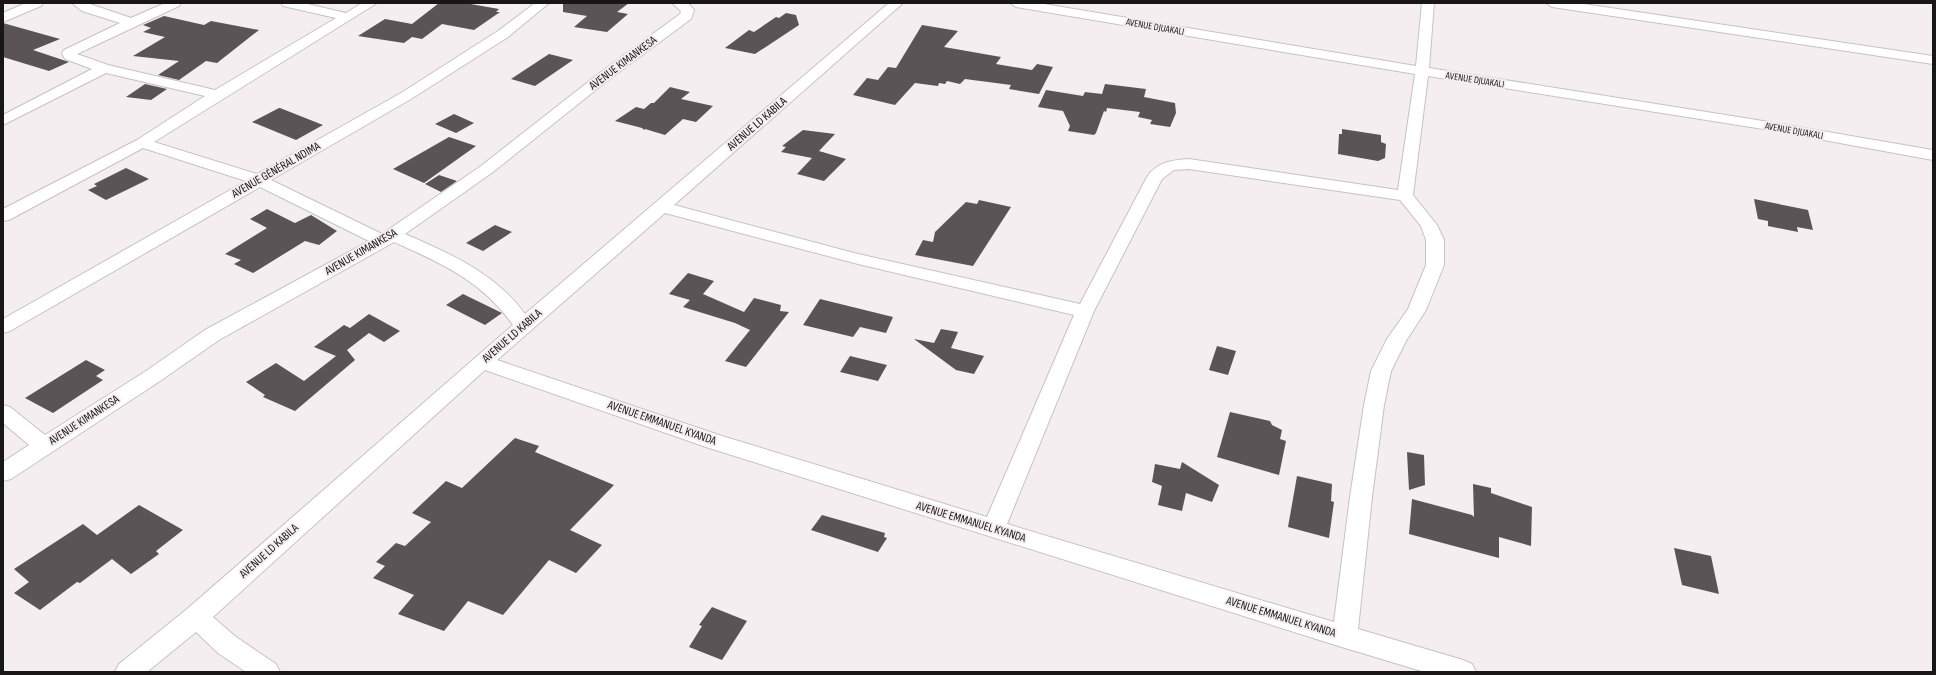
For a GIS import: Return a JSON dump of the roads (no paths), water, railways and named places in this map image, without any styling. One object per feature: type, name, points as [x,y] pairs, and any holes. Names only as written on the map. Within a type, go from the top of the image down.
[{"type":"street","points":[[3,18],[37,3]]},
{"type":"street","points":[[78,3],[86,8],[132,24]]},
{"type":"street","points":[[175,3],[69,53],[70,56],[104,68],[217,95]]},
{"type":"street","points":[[287,3],[347,17]]},
{"type":"street","points":[[3,216],[142,143],[217,95],[371,3]]},
{"type":"street","name":"AVENUE GÉNÉRAL NDIMA","points":[[3,327],[406,96],[503,34],[543,3]]},
{"type":"street","name":"AVENUE KIMANKESA","points":[[3,473],[212,335],[388,238],[487,169],[602,78],[686,16],[688,10],[678,3]]},
{"type":"street","name":"AVENUE LD KABILA","points":[[128,672],[196,617],[482,362],[897,3]]},
{"type":"street","name":"AVENUE DJUAKALI","points":[[1016,3],[1422,71],[1757,124],[1933,155]]},
{"type":"street","points":[[1405,196],[1422,71],[1428,3]]},
{"type":"street","points":[[1552,3],[1933,60]]},
{"type":"street","points":[[3,121],[104,68]]},
{"type":"street","points":[[142,143],[259,180],[388,238],[464,269],[498,294],[524,326]]},
{"type":"street","points":[[993,528],[1085,311],[1155,177],[1161,169],[1170,165],[1189,164],[1405,196],[1429,225],[1434,240],[1435,265],[1417,310],[1397,339],[1381,371],[1374,405],[1362,489],[1346,637]]},
{"type":"street","points":[[662,206],[858,259],[1085,311]]},
{"type":"street","name":"AVENUE EMMANUEL KYANDA","points":[[482,362],[716,442],[1454,671]]},
{"type":"street","points":[[3,412],[44,446]]},
{"type":"street","points":[[196,617],[227,645],[267,672]]}]
